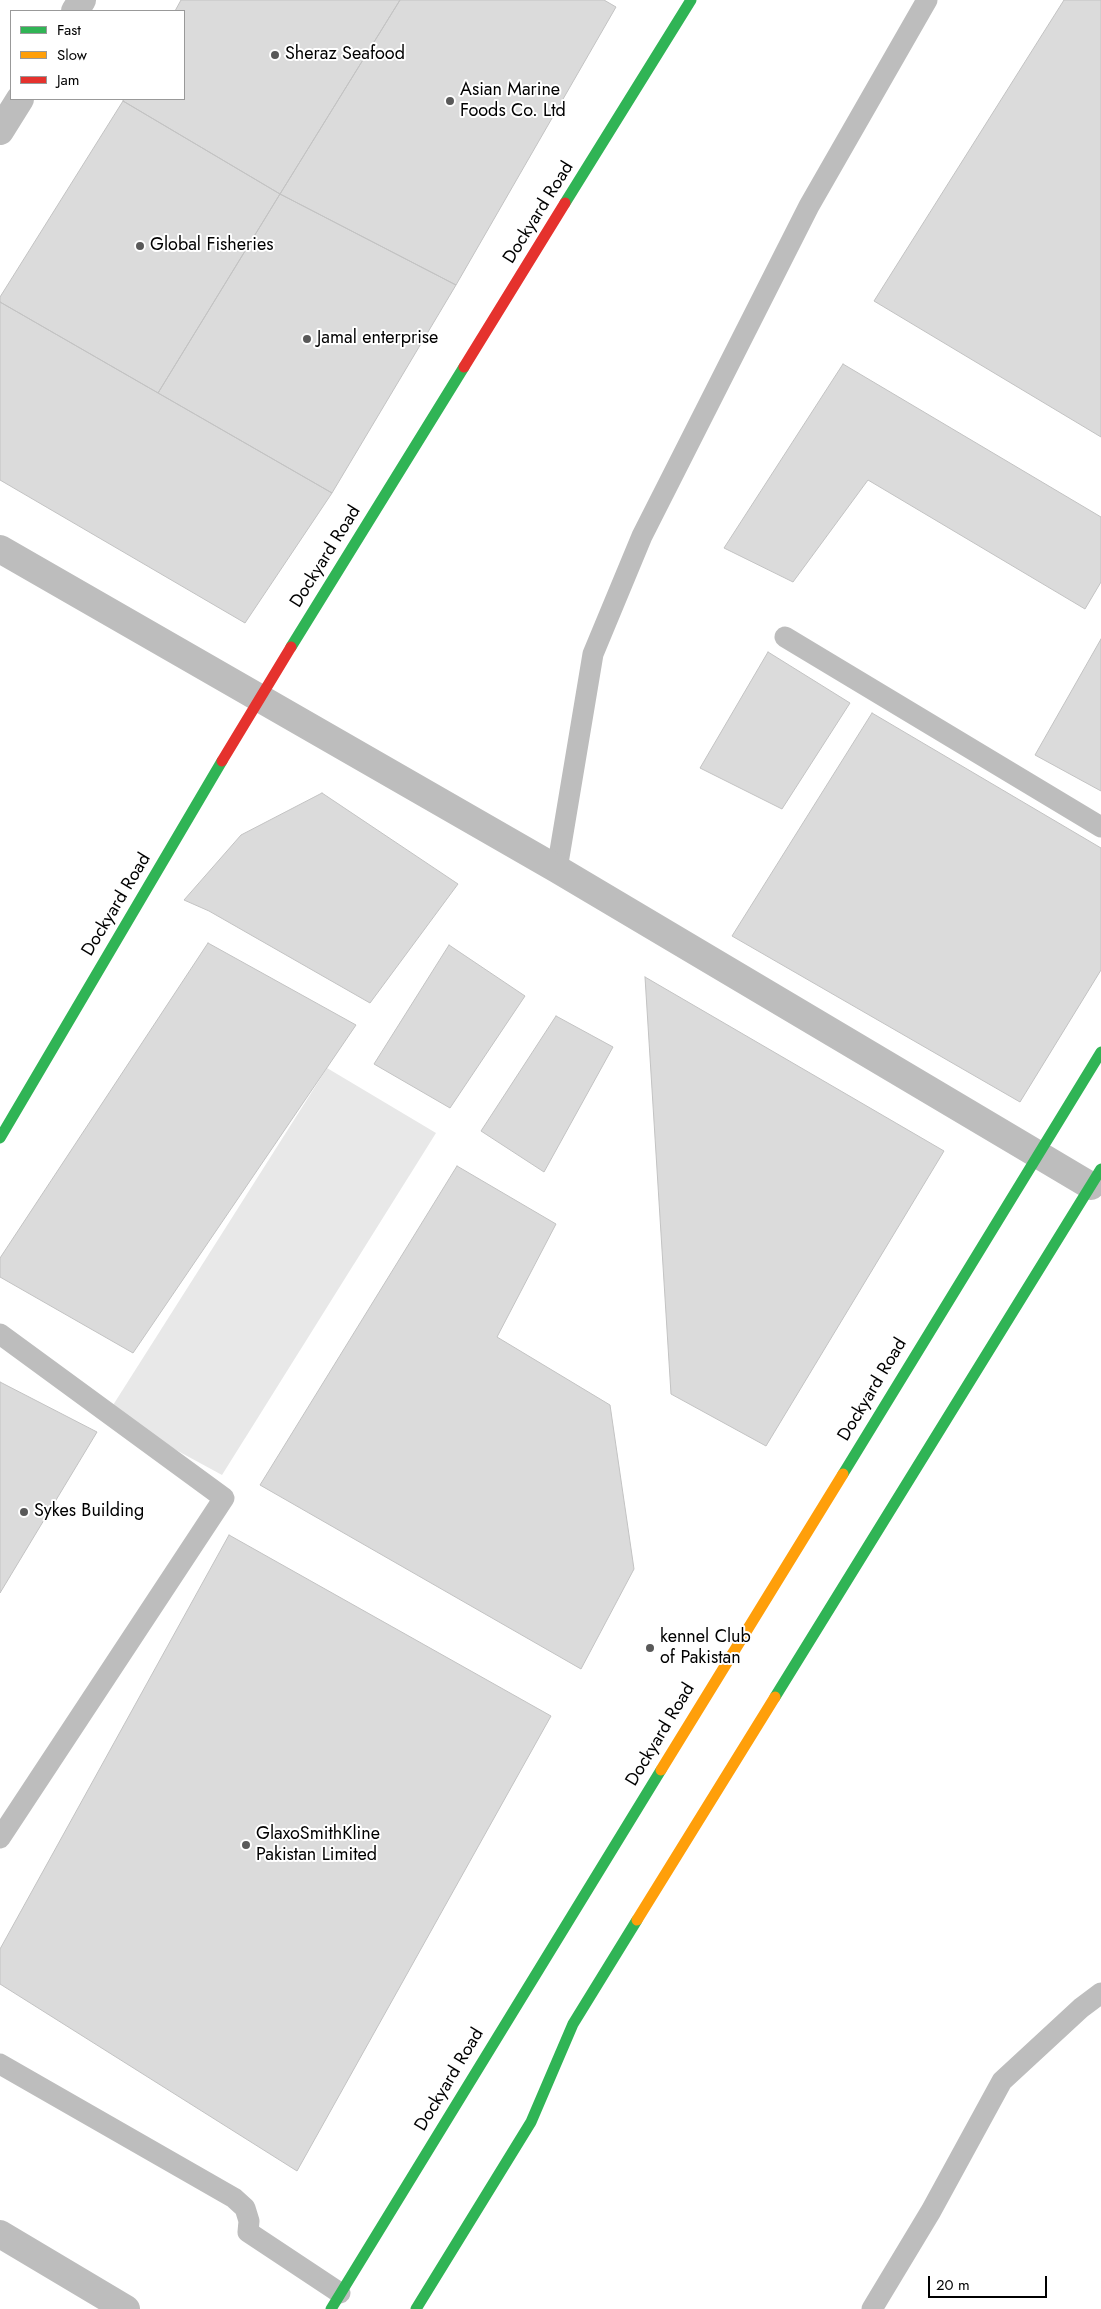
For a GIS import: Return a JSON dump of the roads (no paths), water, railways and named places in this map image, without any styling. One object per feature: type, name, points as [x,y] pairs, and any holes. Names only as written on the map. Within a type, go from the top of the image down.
[{"type":"street","name":"Dockyard Road","points":[[0,1138],[260,697],[691,0]]},
{"type":"street","points":[[0,131],[19,100]]},
{"type":"street","points":[[0,549],[557,869],[1037,1154],[1096,1177],[573,2024],[532,2122],[416,2309]]},
{"type":"street","name":"Dockyard Road","points":[[335,2301],[1101,1052]]},
{"type":"street","points":[[0,2234],[126,2309]]},
{"type":"lane","points":[[557,869],[593,654],[642,536],[810,206],[927,0]]},
{"type":"lane","points":[[785,637],[1101,827]]},
{"type":"lane","points":[[0,1334],[224,1498],[0,1838]]},
{"type":"lane","points":[[872,2309],[931,2211],[1002,2081],[1081,2008],[1101,1993]]},
{"type":"lane","points":[[0,2064],[234,2198],[245,2208],[249,2222],[248,2232],[335,2301]]},
{"type":"place","name":"Sheraz Seafood","points":[[275,55]]},
{"type":"place","name":"Asian Marine Foods Co. Ltd","points":[[450,101]]},
{"type":"place","name":"Global Fisheries","points":[[140,246]]},
{"type":"place","name":"Jamal enterprise","points":[[307,339]]},
{"type":"place","name":"Sykes Building","points":[[24,1512]]},
{"type":"place","name":"kennel Club of Pakistan","points":[[650,1648]]},
{"type":"place","name":"GlaxoSmithKline Pakistan Limited","points":[[246,1845]]}]
